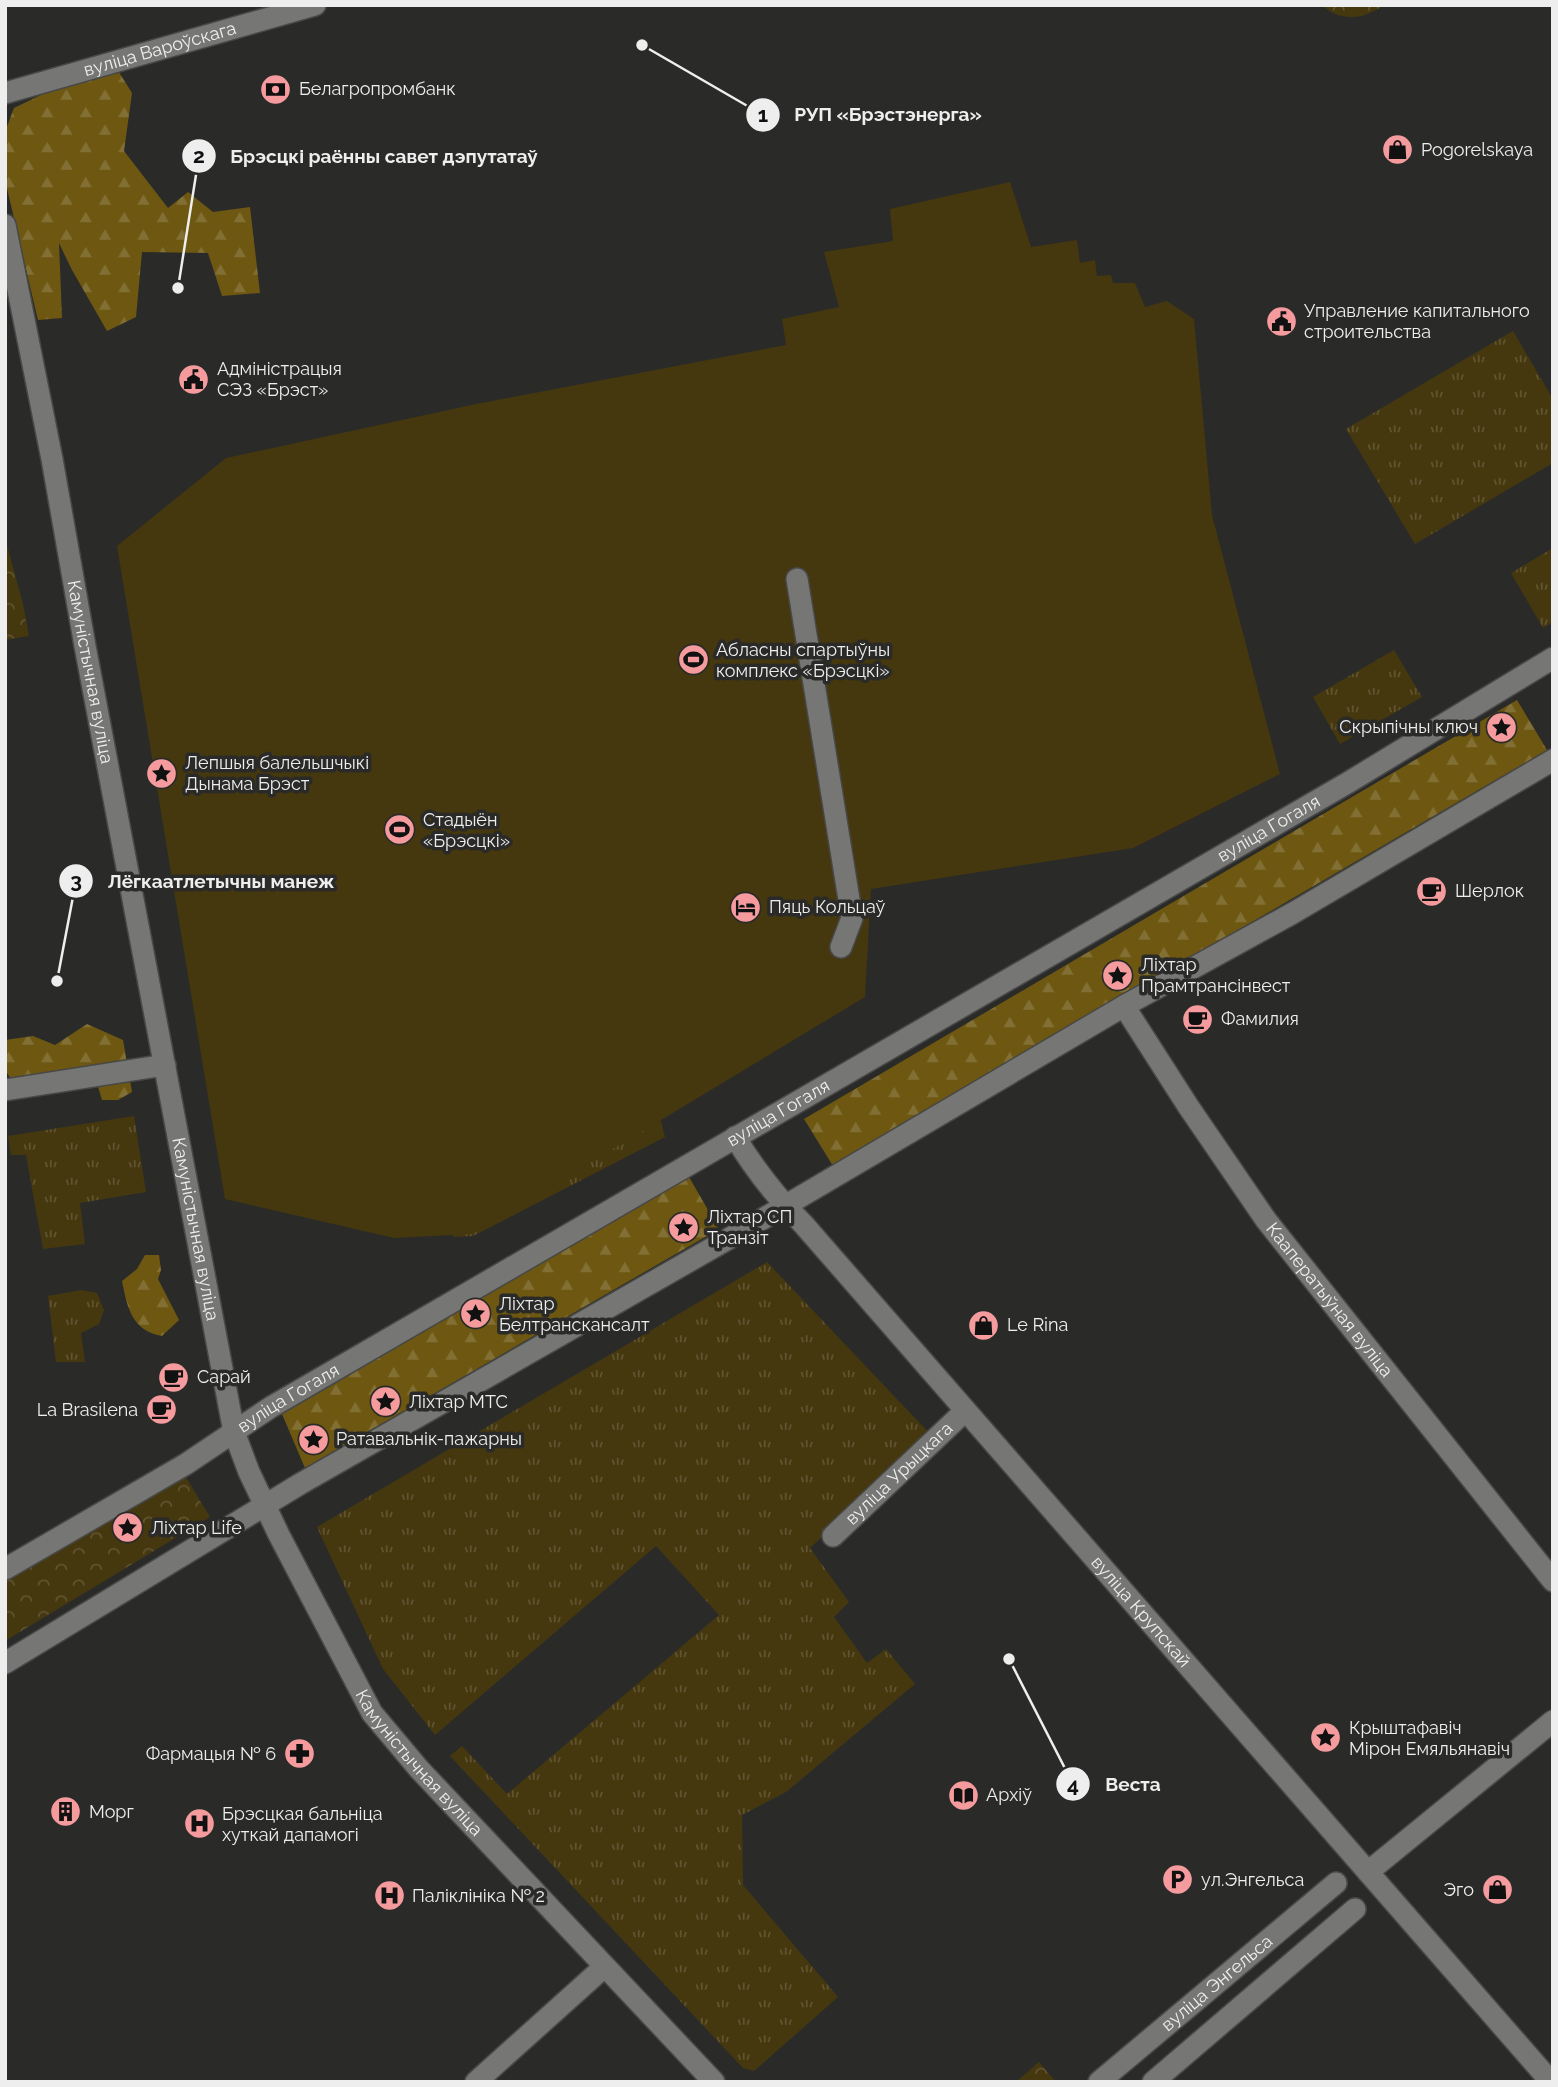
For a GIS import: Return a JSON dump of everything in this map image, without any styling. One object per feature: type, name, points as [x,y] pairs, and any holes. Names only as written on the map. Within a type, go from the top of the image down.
[{"type":"street","name":"вуліца Вароўскага","points":[[5,93],[315,5]]},
{"type":"street","name":"Камуністычная вуліца","points":[[5,225],[52,459],[234,1432],[264,1506],[372,1713],[419,1769],[714,2082]]},
{"type":"street","points":[[797,579],[852,918],[841,947]]},
{"type":"street","name":"вуліца Гогаля","points":[[5,1569],[186,1464],[329,1373],[1349,782],[1553,658]]},
{"type":"street","points":[[5,1663],[453,1395],[831,1180],[1124,1006],[1293,913],[1553,760]]},
{"type":"street","name":"Кааператыўная вуліца","points":[[1124,1006],[1266,1220],[1553,1581]]},
{"type":"street","points":[[5,1090],[164,1065]]},
{"type":"street","name":"вуліца Крупскай","points":[[735,1138],[759,1175],[784,1205],[1552,2082]]},
{"type":"street","name":"вуліца Урыцкага","points":[[833,1536],[965,1411]]},
{"type":"street","points":[[1368,1872],[1553,1721]]},
{"type":"street","name":"вуліца Энгельса","points":[[1099,2082],[1336,1883]]},
{"type":"street","name":"вуліца Энгельса","points":[[1153,2082],[1355,1909]]},
{"type":"street","points":[[476,2082],[604,1966]]},
{"type":"green space","points":[[1322,5],[1384,5],[1361,16],[1345,17]]},
{"type":"green space","points":[[117,69],[132,93],[124,151],[168,208],[188,192],[213,212],[250,207],[260,293],[222,296],[208,253],[142,252],[136,317],[107,331],[59,243],[62,318],[38,320],[5,180],[5,132],[14,108],[45,93]]},
{"type":"green space","name":"Абласны спартыўны комплекс «Брэсцкі»","points":[[1010,182],[1031,247],[1077,240],[1080,263],[1095,260],[1097,276],[1111,275],[1113,283],[1135,283],[1145,307],[1167,301],[1194,319],[1212,515],[1280,774],[1133,848],[871,889],[865,997],[472,1234],[394,1238],[225,1199],[117,546],[226,458],[476,404],[786,345],[782,319],[839,307],[824,252],[893,241],[890,209]]},
{"type":"green space","points":[[1513,331],[1553,399],[1553,463],[1415,544],[1346,429]]},
{"type":"green space","points":[[5,538],[29,636],[5,640]]},
{"type":"green space","points":[[1553,548],[1553,622],[1543,628],[1511,573]]},
{"type":"green space","points":[[1394,650],[1422,697],[1340,744],[1313,697]]},
{"type":"green space","points":[[1517,700],[1547,750],[833,1166],[804,1119]]},
{"type":"green space","points":[[87,1024],[123,1040],[132,1092],[118,1100],[102,1100],[93,1070],[11,1079],[5,1070],[5,1040],[33,1036],[55,1045]]},
{"type":"green space","points":[[659,1114],[665,1137],[473,1236],[453,1237],[453,1221]]},
{"type":"green space","points":[[134,1116],[146,1192],[80,1203],[85,1244],[43,1249],[26,1155],[11,1155],[8,1136]]},
{"type":"green space","points":[[689,1177],[719,1229],[305,1468],[282,1414]]},
{"type":"green space","points":[[145,1255],[159,1255],[161,1270],[158,1279],[179,1320],[162,1336],[137,1323],[129,1309],[124,1291],[122,1281],[137,1269]]},
{"type":"green space","points":[[767,1262],[930,1434],[810,1548],[849,1602],[834,1617],[867,1663],[886,1649],[915,1684],[786,1792],[742,1815],[743,1885],[838,1997],[754,2071],[743,2068],[450,1756],[462,1746],[507,1794],[719,1615],[656,1546],[435,1735],[383,1669],[317,1527]]},
{"type":"green space","points":[[81,1290],[97,1293],[104,1310],[99,1324],[81,1333],[85,1362],[56,1362],[48,1296]]},
{"type":"green space","points":[[184,1474],[210,1517],[5,1641],[5,1582]]},
{"type":"green space","points":[[1039,2062],[1056,2082],[1016,2082]]},
{"type":"place","name":"РУП «Брэстэнерга»","points":[[642,45]]},
{"type":"place","name":"Белагропромбанк","points":[[276,89]]},
{"type":"place","name":"Pogorelskaya","points":[[1398,150]]},
{"type":"place","name":"Брэсцкі раённы савет дэпутатаў","points":[[178,288]]},
{"type":"place","name":"Управление капитального строительства","points":[[1281,321]]},
{"type":"place","name":"Адміністрацыя СЭЗ «Брэст»","points":[[194,379]]},
{"type":"place","name":"Абласны спартыўны комплекс «Брэсцкі»","points":[[693,660]]},
{"type":"place","name":"Скрыпічны ключ","points":[[1501,727]]},
{"type":"place","name":"Лепшыя балельшчыкі Дынама Брэст","points":[[162,773]]},
{"type":"place","name":"Стадыён «Брэсцкі»","points":[[400,830]]},
{"type":"place","name":"Шерлок","points":[[1432,891]]},
{"type":"place","name":"Пяць Кольцаў","points":[[746,907]]},
{"type":"place","name":"Ліхтар Прамтрансінвест","points":[[1118,975]]},
{"type":"place","name":"Лёгкаатлетычны манеж","points":[[57,981]]},
{"type":"place","name":"Фамилия","points":[[1198,1019]]},
{"type":"place","name":"Ліхтар СП Транзіт","points":[[684,1227]]},
{"type":"place","name":"Ліхтар Белтранскансалт","points":[[476,1314]]},
{"type":"place","name":"Le Rina","points":[[984,1325]]},
{"type":"place","name":"Сарай","points":[[174,1377]]},
{"type":"place","name":"Ліхтар МТС","points":[[386,1402]]},
{"type":"place","name":"La Brasilena","points":[[161,1410]]},
{"type":"place","name":"Ратавальнік-пажарны","points":[[313,1439]]},
{"type":"place","name":"Ліхтар Life","points":[[128,1528]]},
{"type":"place","name":"Веста","points":[[1009,1659]]},
{"type":"place","name":"Крыштафавіч Мірон Емяльянавіч","points":[[1326,1738]]},
{"type":"place","name":"Фармацыя № 6","points":[[299,1754]]},
{"type":"place","name":"Архіў","points":[[963,1795]]},
{"type":"place","name":"Морг","points":[[66,1812]]},
{"type":"place","name":"Брэсцкая бальніца хуткай дапамогі","points":[[199,1824]]},
{"type":"place","name":"ул.Энгельса","points":[[1178,1880]]},
{"type":"place","name":"Эго","points":[[1497,1890]]},
{"type":"place","name":"Паліклініка № 2","points":[[389,1896]]}]
